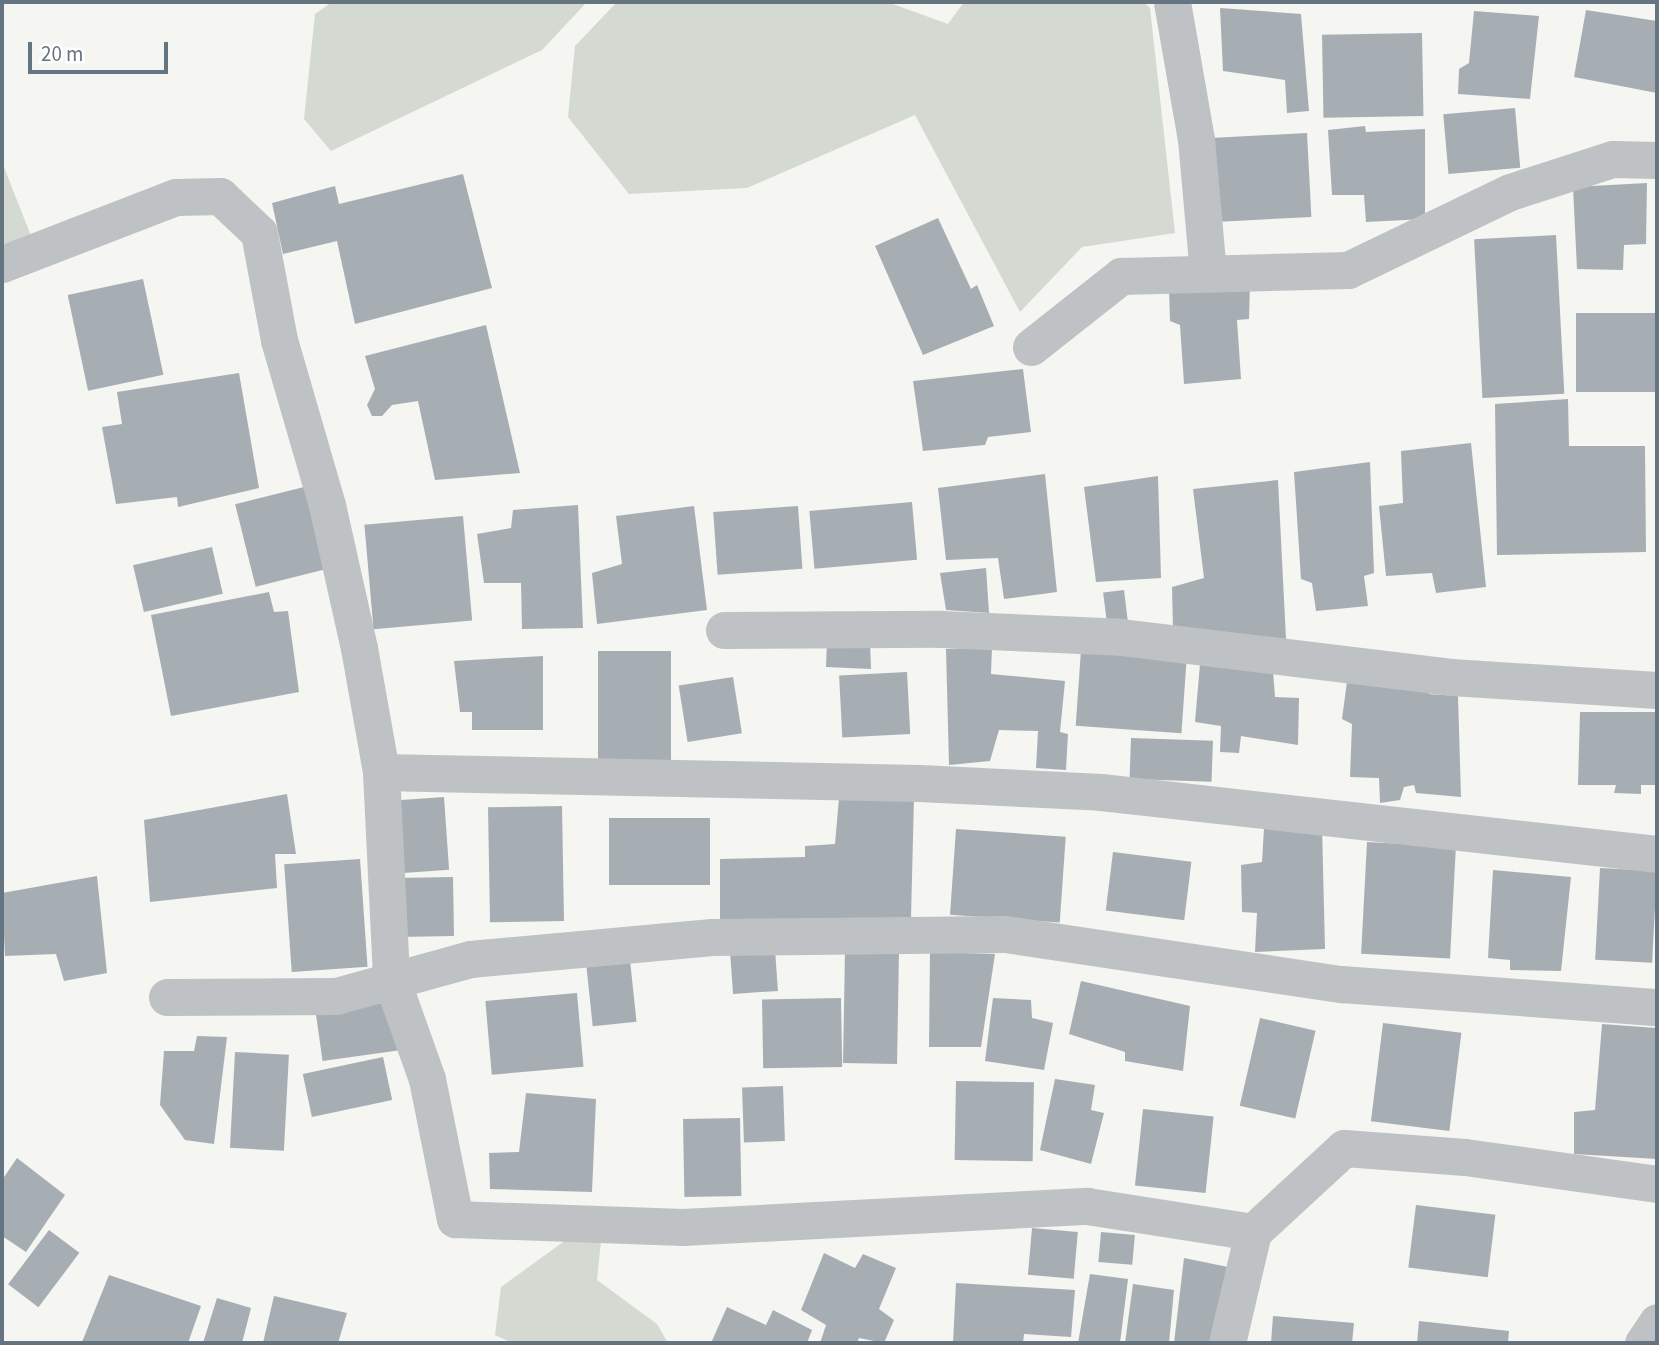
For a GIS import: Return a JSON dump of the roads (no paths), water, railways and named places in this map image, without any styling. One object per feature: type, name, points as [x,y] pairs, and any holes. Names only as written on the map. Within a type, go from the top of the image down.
[{"type":"street","points":[[1172,2],[1196,139],[1208,274]]},
{"type":"street","points":[[1031,347],[1121,275],[1348,270],[1510,192],[1613,159],[1657,160]]},
{"type":"street","points":[[2,264],[177,197],[220,196],[259,233],[279,340],[327,505],[381,772],[391,978],[427,1079],[455,1219],[683,1227],[1087,1206],[1254,1232]]},
{"type":"street","points":[[724,631],[941,629],[1121,637],[1451,677],[1657,690]]},
{"type":"street","points":[[381,772],[919,783],[1101,792],[1657,854]]},
{"type":"street","points":[[167,997],[336,996],[391,978],[470,959],[712,937],[1005,934],[1342,984],[1657,1007]]},
{"type":"street","points":[[1227,1343],[1254,1232],[1344,1148],[1465,1157],[1657,1184]]},
{"type":"street","points":[[1643,1343],[1657,1322]]}]
